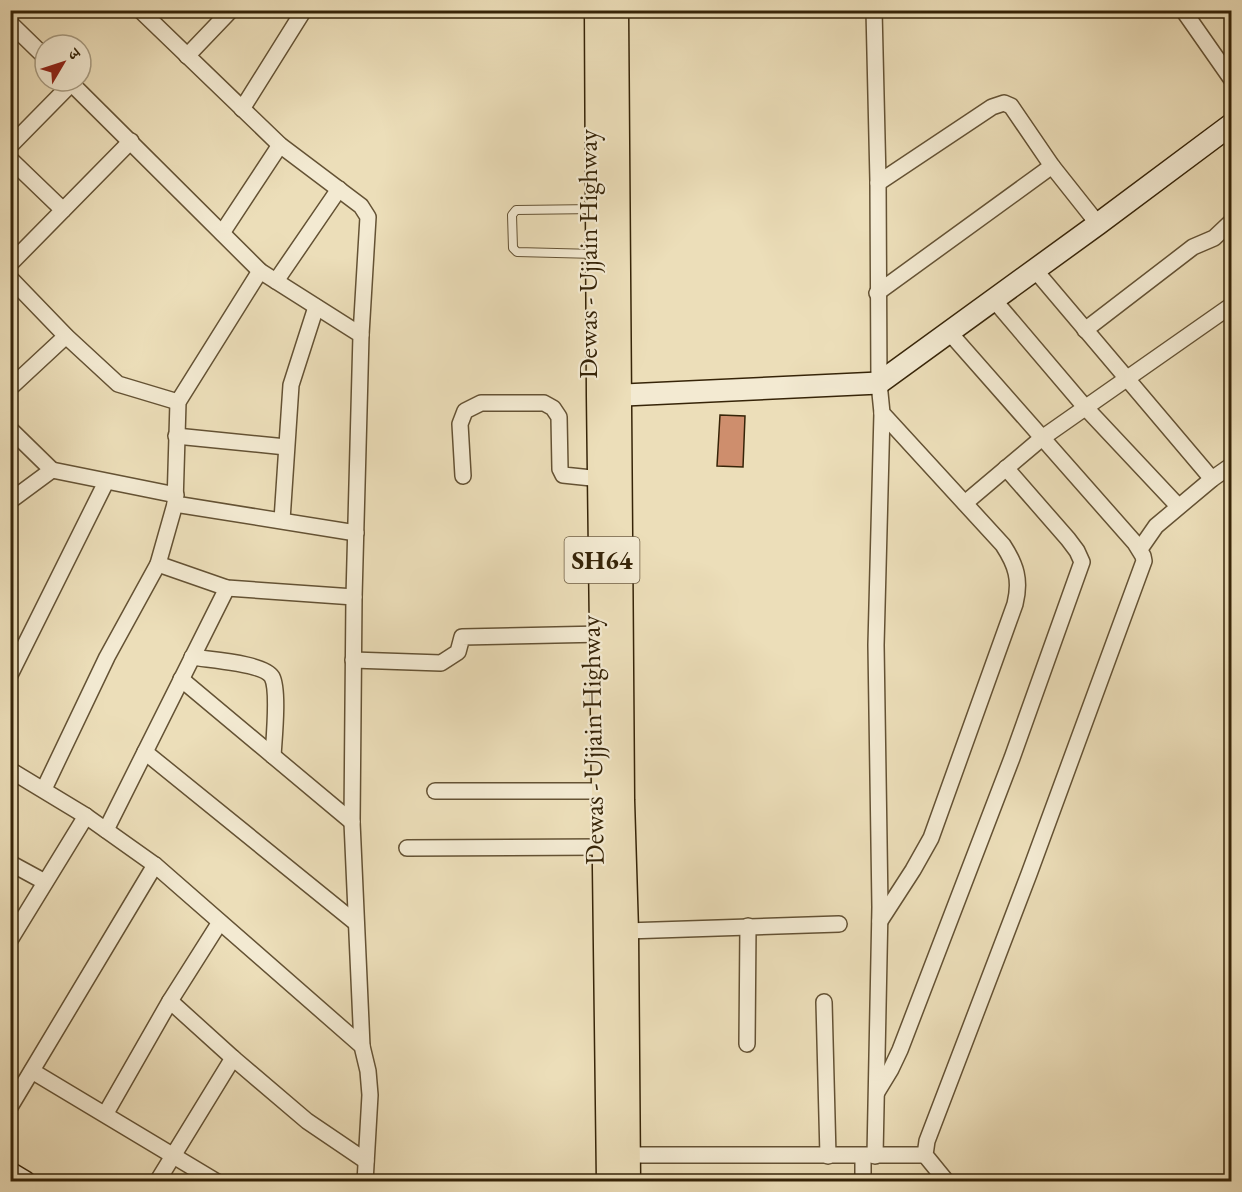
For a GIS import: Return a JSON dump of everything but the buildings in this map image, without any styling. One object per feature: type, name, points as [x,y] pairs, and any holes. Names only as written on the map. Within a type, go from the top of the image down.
[{"type":"main road","name":"Dewas - Ujjain Highway","points":[[597,10],[598,254],[609,396],[626,931],[618,1155],[609,1182]]},
{"type":"main road","name":"Dewas - Ujjain Highway","points":[[616,10],[609,396],[601,479],[603,791],[618,1155],[628,1182]]},
{"type":"street","points":[[140,10],[280,145],[361,206],[368,218],[361,335],[354,597],[352,822],[362,1046],[369,1071],[370,1095],[365,1182]]},
{"type":"street","points":[[187,56],[231,10]]},
{"type":"street","points":[[242,109],[304,10]]},
{"type":"street","points":[[863,1182],[869,1156],[877,1092],[880,921],[876,645],[882,413],[877,293],[878,183],[874,10]]},
{"type":"street","points":[[1183,10],[1232,80]]},
{"type":"street","points":[[10,23],[33,45]]},
{"type":"street","points":[[10,146],[61,93]]},
{"type":"street","points":[[82,93],[260,271],[361,335]]},
{"type":"street","points":[[878,183],[992,107],[1004,103],[1011,106],[1052,166],[1098,224]]},
{"type":"street","points":[[609,396],[879,383],[1232,124]]},
{"type":"street","points":[[10,264],[131,141]]},
{"type":"street","points":[[222,233],[280,145]]},
{"type":"street","points":[[10,159],[63,210]]},
{"type":"street","points":[[877,293],[1052,166]]},
{"type":"street","points":[[276,281],[339,189]]},
{"type":"street","points":[[1085,330],[1193,247],[1214,238],[1232,221]]},
{"type":"street","points":[[1035,270],[1212,479]]},
{"type":"street","points":[[44,789],[107,657],[158,564],[175,500],[178,402],[260,271]]},
{"type":"street","points":[[10,278],[66,336],[118,384],[178,402]]},
{"type":"street","points":[[994,300],[1085,407],[1178,506]]},
{"type":"street","points":[[282,520],[291,385],[316,307]]},
{"type":"street","points":[[965,503],[1042,438],[1126,378],[1230,309]]},
{"type":"street","points":[[947,1182],[925,1155],[927,1141],[1029,874],[1142,567],[1143,556],[1140,549],[949,332]]},
{"type":"street","points":[[10,388],[66,336]]},
{"type":"street","points":[[463,476],[460,424],[465,411],[481,403],[544,403],[553,408],[559,417],[560,469],[563,475],[601,479]]},
{"type":"street","points":[[880,921],[931,838],[1019,588],[1018,574],[1003,545],[882,413]]},
{"type":"street","points":[[10,429],[52,470],[175,500],[356,533]]},
{"type":"street","points":[[176,436],[286,447]]},
{"type":"street","points":[[1140,549],[1156,526],[1178,506],[1232,465]]},
{"type":"street","points":[[877,1092],[900,1050],[946,932],[1012,758],[1082,562],[1068,539],[1006,468]]},
{"type":"street","points":[[10,501],[52,470]]},
{"type":"street","points":[[10,675],[14,656],[106,482]]},
{"type":"street","points":[[158,564],[227,588],[354,597]]},
{"type":"street","points":[[106,830],[227,588]]},
{"type":"street","points":[[353,660],[441,663],[458,652],[462,637],[603,634]]},
{"type":"street","points":[[192,657],[261,668],[271,675],[276,687],[273,756]]},
{"type":"street","points":[[181,679],[352,822]]},
{"type":"street","points":[[145,753],[356,923]]},
{"type":"street","points":[[10,770],[86,816],[155,865],[362,1046]]},
{"type":"street","points":[[435,791],[603,791]]},
{"type":"street","points":[[10,940],[86,816]]},
{"type":"street","points":[[407,848],[604,847]]},
{"type":"street","points":[[10,863],[45,882]]},
{"type":"street","points":[[10,1107],[155,865]]},
{"type":"street","points":[[106,1113],[170,1001],[220,922]]},
{"type":"street","points":[[626,931],[839,924]]},
{"type":"street","points":[[747,1044],[748,926]]},
{"type":"street","points":[[170,1001],[307,1121],[366,1161]]},
{"type":"street","points":[[824,1002],[828,1156]]},
{"type":"street","points":[[157,1182],[233,1058]]},
{"type":"street","points":[[32,1071],[106,1113],[217,1182]]},
{"type":"street","points":[[618,1155],[925,1155]]},
{"type":"street","points":[[10,1173],[25,1182]]},
{"type":"lane","points":[[597,209],[516,210],[512,215],[512,226],[513,248],[517,252],[598,254]]}]
